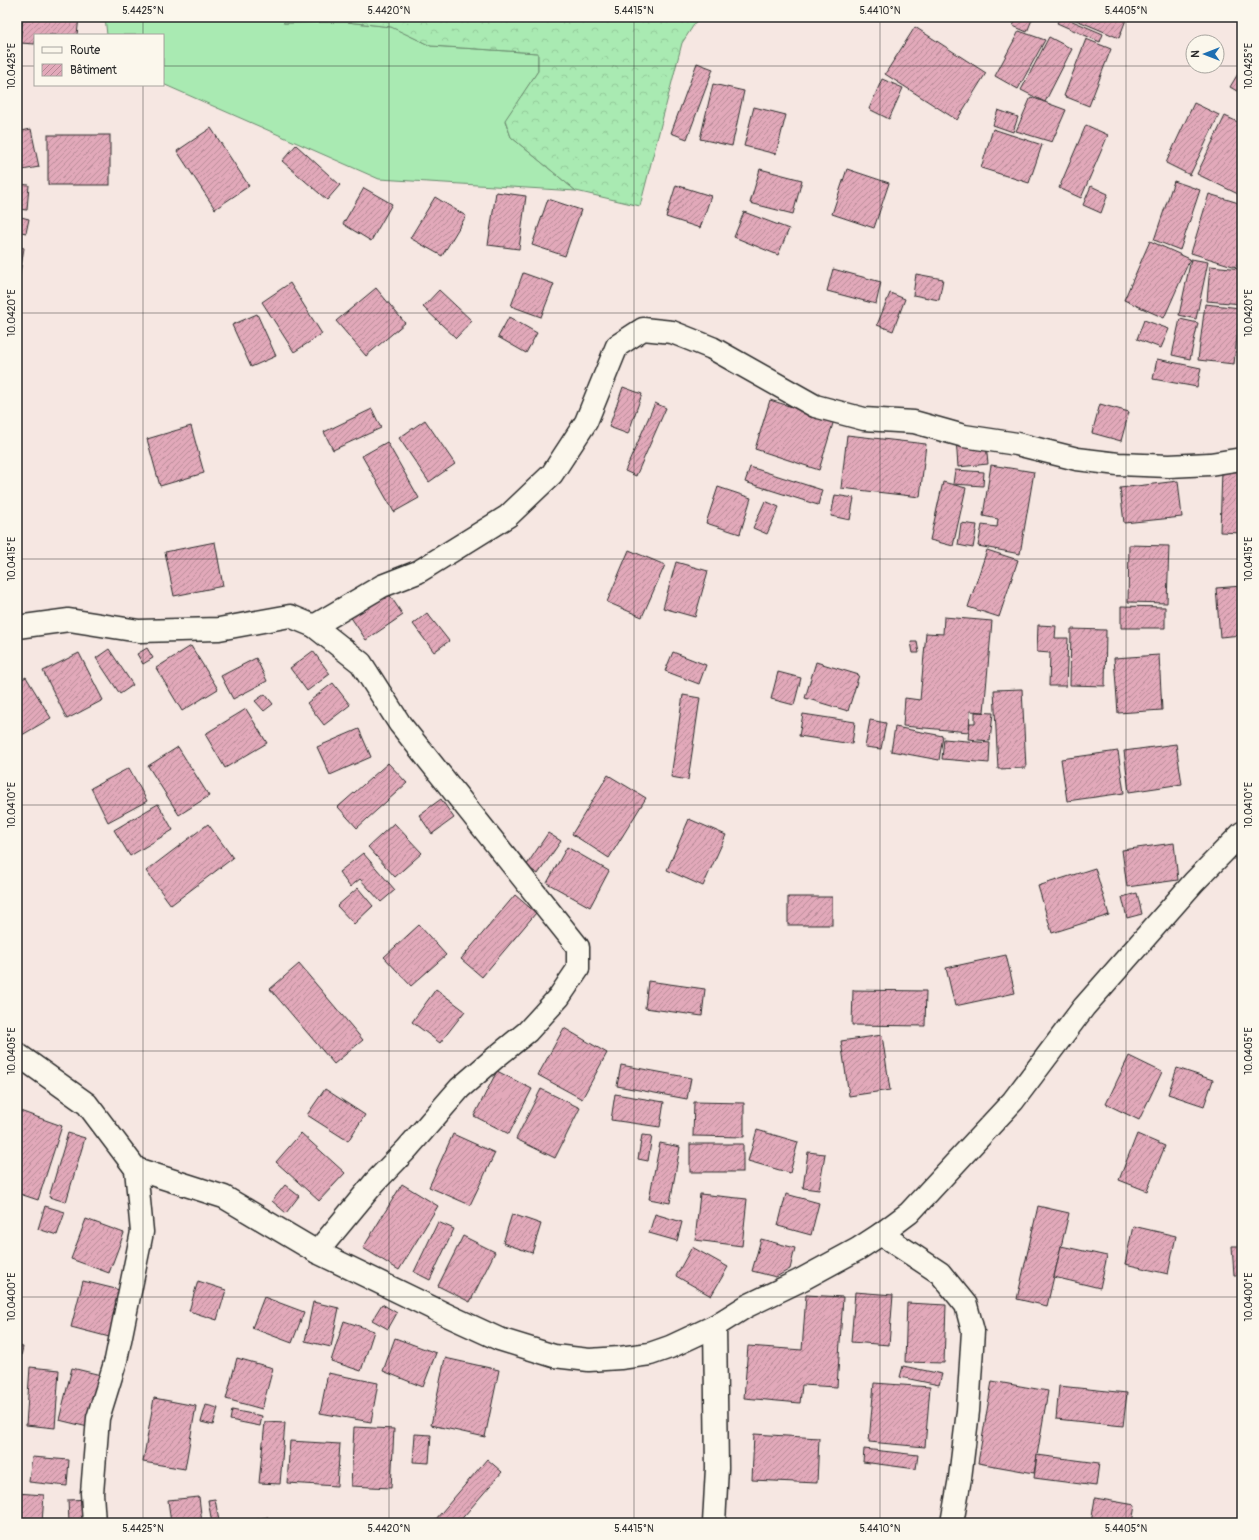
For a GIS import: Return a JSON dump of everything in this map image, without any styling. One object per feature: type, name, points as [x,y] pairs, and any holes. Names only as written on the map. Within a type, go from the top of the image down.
[{"type":"street","points":[[314,626],[382,586],[418,572],[508,516],[552,474],[586,422],[617,346],[643,329],[672,332],[712,348],[815,406],[864,419],[914,422],[964,436],[1017,444],[1077,459],[1118,464],[1169,466],[1210,464],[1242,459]]},
{"type":"street","points":[[17,627],[69,620],[139,631],[219,629],[290,616],[314,626],[361,663],[400,724],[578,947],[578,969],[559,998],[527,1032],[460,1088],[406,1150],[375,1182],[317,1252]]},
{"type":"street","points":[[136,1169],[224,1197],[317,1252],[499,1339],[554,1356],[589,1360],[650,1354],[670,1347],[715,1326],[747,1306],[858,1249],[909,1213],[1013,1101],[1084,1007],[1194,882],[1242,833]]},
{"type":"street","points":[[17,1054],[87,1104],[136,1169],[142,1232],[116,1360],[98,1418],[92,1493],[94,1523]]},
{"type":"street","points":[[881,1234],[940,1273],[966,1305],[973,1331],[968,1411],[960,1478],[952,1523]]},
{"type":"street","points":[[714,1523],[717,1468],[715,1326]]},
{"type":"green space","points":[[105,17],[289,17],[284,23],[347,22],[392,27],[431,46],[538,53],[538,71],[505,121],[511,137],[576,191],[379,179],[164,84],[164,34],[107,34]]},
{"type":"green space","points":[[289,17],[699,17],[682,43],[640,206],[576,191],[511,137],[505,120],[538,71],[538,53],[431,46],[391,27],[347,22],[283,23]]},
{"type":"building","points":[[23,17],[79,17],[77,34],[34,34],[34,44],[20,43]]},
{"type":"building","points":[[1017,17],[1033,17],[1027,32],[1013,26]]},
{"type":"building","points":[[1060,17],[1103,34],[1100,42],[1057,23]]},
{"type":"building","points":[[1069,17],[1127,17],[1119,38]]},
{"type":"building","points":[[915,27],[986,73],[957,120],[885,74]]},
{"type":"building","points":[[1019,31],[1045,40],[1018,89],[995,76]]},
{"type":"building","points":[[1049,37],[1072,49],[1045,102],[1021,90]]},
{"type":"building","points":[[1086,39],[1111,49],[1089,106],[1064,96]]},
{"type":"building","points":[[697,63],[713,69],[687,139],[671,133]]},
{"type":"building","points":[[1242,67],[1242,94],[1230,87]]},
{"type":"building","points":[[882,79],[903,88],[889,119],[869,109]]},
{"type":"building","points":[[713,84],[744,91],[732,146],[700,139]]},
{"type":"building","points":[[1031,97],[1066,110],[1052,142],[1016,131]]},
{"type":"building","points":[[1194,103],[1219,115],[1190,175],[1166,163]]},
{"type":"building","points":[[754,107],[786,115],[776,154],[744,146]]},
{"type":"building","points":[[998,110],[1018,117],[1013,132],[993,125]]},
{"type":"building","points":[[1225,116],[1242,124],[1242,196],[1197,174]]},
{"type":"building","points":[[1086,125],[1108,135],[1081,198],[1059,188]]},
{"type":"building","points":[[211,128],[249,186],[215,209],[177,151]]},
{"type":"building","points":[[31,129],[39,167],[17,171],[17,132]]},
{"type":"building","points":[[993,129],[1042,145],[1029,183],[981,168]]},
{"type":"building","points":[[48,135],[110,135],[110,185],[48,185]]},
{"type":"building","points":[[296,145],[340,185],[327,200],[282,161]]},
{"type":"building","points":[[760,169],[802,180],[793,214],[750,203]]},
{"type":"building","points":[[847,169],[889,183],[874,228],[832,214]]},
{"type":"building","points":[[1174,181],[1200,190],[1180,250],[1154,240]]},
{"type":"building","points":[[17,184],[29,185],[27,210],[17,209]]},
{"type":"building","points":[[676,185],[711,196],[700,228],[666,217]]},
{"type":"building","points":[[1091,186],[1108,194],[1101,213],[1083,205]]},
{"type":"building","points":[[364,188],[392,204],[371,241],[343,224]]},
{"type":"building","points":[[496,192],[526,196],[519,249],[488,245]]},
{"type":"building","points":[[1209,194],[1242,204],[1242,248],[1236,267],[1191,253]]},
{"type":"building","points":[[435,197],[466,216],[442,256],[410,238]]},
{"type":"building","points":[[548,199],[581,210],[565,256],[532,245]]},
{"type":"building","points":[[744,212],[789,229],[778,255],[734,237]]},
{"type":"building","points":[[17,216],[29,219],[26,233],[17,231]]},
{"type":"building","points":[[1150,241],[1190,259],[1164,318],[1124,300]]},
{"type":"building","points":[[17,246],[24,248],[19,279],[17,279]]},
{"type":"building","points":[[1191,259],[1208,262],[1196,319],[1179,315]]},
{"type":"building","points":[[1210,266],[1242,269],[1242,304],[1207,301]]},
{"type":"building","points":[[833,269],[881,282],[876,304],[827,291]]},
{"type":"building","points":[[523,273],[554,284],[541,317],[511,306]]},
{"type":"building","points":[[916,274],[943,279],[939,300],[913,295]]},
{"type":"building","points":[[290,283],[322,334],[294,352],[262,302]]},
{"type":"building","points":[[376,288],[405,323],[366,356],[336,321]]},
{"type":"building","points":[[439,290],[472,321],[456,338],[423,307]]},
{"type":"building","points":[[890,293],[905,299],[893,331],[877,325]]},
{"type":"building","points":[[1205,304],[1240,308],[1234,364],[1198,360]]},
{"type":"building","points":[[257,314],[276,356],[251,367],[232,325]]},
{"type":"building","points":[[509,317],[537,333],[526,353],[498,337]]},
{"type":"building","points":[[1180,319],[1198,323],[1190,359],[1172,355]]},
{"type":"building","points":[[1144,320],[1169,329],[1161,348],[1137,339]]},
{"type":"building","points":[[1157,359],[1201,368],[1197,387],[1153,379]]},
{"type":"building","points":[[623,387],[642,394],[628,434],[609,427]]},
{"type":"building","points":[[770,400],[834,420],[819,470],[755,449]]},
{"type":"building","points":[[655,403],[666,408],[636,476],[625,471]]},
{"type":"building","points":[[1100,404],[1129,412],[1121,441],[1092,433]]},
{"type":"building","points":[[372,409],[381,428],[333,450],[324,432]]},
{"type":"building","points":[[425,420],[455,464],[429,482],[399,438]]},
{"type":"building","points":[[191,426],[204,473],[160,486],[147,439]]},
{"type":"building","points":[[847,435],[926,444],[920,497],[841,488]]},
{"type":"building","points":[[985,435],[988,464],[958,467],[956,438]]},
{"type":"building","points":[[387,442],[419,498],[394,512],[362,456]]},
{"type":"building","points":[[991,465],[1034,472],[1020,554],[978,546],[982,525],[997,527],[998,519],[983,516]]},
{"type":"building","points":[[750,467],[822,490],[818,505],[745,482]]},
{"type":"building","points":[[955,470],[984,472],[983,486],[953,484]]},
{"type":"building","points":[[1222,470],[1242,470],[1242,533],[1220,532]]},
{"type":"building","points":[[1178,481],[1182,517],[1124,523],[1120,488]]},
{"type":"building","points":[[943,482],[966,488],[953,546],[930,540]]},
{"type":"building","points":[[718,487],[751,498],[740,534],[706,523]]},
{"type":"building","points":[[835,495],[854,498],[850,520],[831,516]]},
{"type":"building","points":[[765,501],[779,507],[767,534],[753,528]]},
{"type":"building","points":[[961,523],[977,525],[973,548],[958,545]]},
{"type":"building","points":[[215,542],[223,586],[174,596],[165,552]]},
{"type":"building","points":[[1129,545],[1169,546],[1167,603],[1128,602]]},
{"type":"building","points":[[629,550],[665,565],[642,617],[607,602]]},
{"type":"building","points":[[987,550],[1018,560],[999,617],[968,607]]},
{"type":"building","points":[[676,562],[708,571],[695,617],[663,608]]},
{"type":"building","points":[[1242,586],[1242,635],[1220,637],[1216,588]]},
{"type":"building","points":[[385,588],[403,615],[366,640],[348,613]]},
{"type":"building","points":[[1121,606],[1165,607],[1165,628],[1121,628]]},
{"type":"building","points":[[427,613],[449,641],[434,652],[413,624]]},
{"type":"building","points":[[944,617],[992,621],[984,712],[970,711],[969,732],[903,726],[905,698],[920,700],[926,633],[943,634]]},
{"type":"building","points":[[1038,625],[1056,626],[1055,638],[1068,638],[1066,686],[1049,686],[1050,653],[1037,652]]},
{"type":"building","points":[[1071,629],[1106,630],[1105,686],[1070,685]]},
{"type":"building","points":[[911,642],[917,642],[919,653],[913,653]]},
{"type":"building","points":[[191,646],[218,689],[182,711],[156,668]]},
{"type":"building","points":[[147,648],[153,658],[143,664],[137,654]]},
{"type":"building","points":[[109,649],[133,685],[120,694],[96,658]]},
{"type":"building","points":[[313,651],[330,674],[307,691],[290,668]]},
{"type":"building","points":[[673,652],[706,665],[699,684],[665,671]]},
{"type":"building","points":[[79,653],[103,700],[67,719],[43,671]]},
{"type":"building","points":[[1159,655],[1162,710],[1118,713],[1114,658]]},
{"type":"building","points":[[256,658],[267,681],[233,699],[221,676]]},
{"type":"building","points":[[816,662],[859,675],[848,711],[805,698]]},
{"type":"building","points":[[778,672],[801,678],[794,705],[771,699]]},
{"type":"building","points":[[26,677],[51,718],[17,738],[17,682]]},
{"type":"building","points":[[333,683],[350,705],[324,725],[307,703]]},
{"type":"building","points":[[1022,689],[1026,768],[998,769],[994,690]]},
{"type":"building","points":[[265,694],[273,704],[264,711],[255,701]]},
{"type":"building","points":[[683,695],[700,698],[688,780],[671,777]]},
{"type":"building","points":[[246,709],[267,743],[225,768],[205,734]]},
{"type":"building","points":[[975,712],[993,713],[990,741],[968,739],[970,723],[975,723]]},
{"type":"building","points":[[803,714],[855,722],[852,744],[799,736]]},
{"type":"building","points":[[870,720],[886,723],[881,749],[865,747]]},
{"type":"building","points":[[895,727],[943,736],[939,760],[891,751]]},
{"type":"building","points":[[359,729],[371,757],[330,775],[317,747]]},
{"type":"building","points":[[944,739],[990,743],[989,763],[942,759]]},
{"type":"building","points":[[1176,744],[1182,784],[1129,792],[1124,751]]},
{"type":"building","points":[[178,747],[209,796],[179,815],[148,766]]},
{"type":"building","points":[[1118,751],[1124,793],[1067,801],[1061,759]]},
{"type":"building","points":[[388,763],[407,783],[357,828],[338,807]]},
{"type":"building","points":[[129,768],[147,801],[108,822],[91,788]]},
{"type":"building","points":[[608,775],[646,798],[609,858],[572,834]]},
{"type":"building","points":[[441,799],[454,818],[432,834],[419,815]]},
{"type":"building","points":[[158,804],[173,830],[130,856],[114,830]]},
{"type":"building","points":[[689,819],[726,835],[703,886],[667,870]]},
{"type":"building","points":[[394,823],[422,853],[395,877],[368,847]]},
{"type":"building","points":[[208,824],[233,858],[171,905],[146,871]]},
{"type":"building","points":[[548,833],[561,841],[538,874],[526,866]]},
{"type":"building","points":[[1174,843],[1178,880],[1127,887],[1122,850]]},
{"type":"building","points":[[567,847],[609,871],[590,907],[547,883]]},
{"type":"building","points":[[363,853],[395,890],[381,902],[360,879],[350,887],[339,872]]},
{"type":"building","points":[[1095,868],[1109,915],[1052,933],[1038,886]]},
{"type":"building","points":[[358,888],[373,906],[354,924],[337,906]]},
{"type":"building","points":[[1137,893],[1142,914],[1127,918],[1122,897]]},
{"type":"building","points":[[515,895],[536,913],[482,977],[461,959]]},
{"type":"building","points":[[788,897],[832,897],[832,925],[788,925]]},
{"type":"building","points":[[419,925],[446,955],[411,986],[384,957]]},
{"type":"building","points":[[1006,955],[1015,993],[955,1006],[946,968]]},
{"type":"building","points":[[299,964],[363,1040],[334,1064],[270,989]]},
{"type":"building","points":[[648,981],[705,989],[702,1016],[645,1008]]},
{"type":"building","points":[[436,989],[465,1011],[440,1043],[412,1022]]},
{"type":"building","points":[[853,990],[926,991],[925,1026],[852,1025]]},
{"type":"building","points":[[564,1028],[607,1053],[582,1099],[538,1075]]},
{"type":"building","points":[[882,1035],[890,1090],[849,1096],[841,1041]]},
{"type":"building","points":[[1129,1056],[1162,1072],[1139,1120],[1106,1104]]},
{"type":"building","points":[[621,1065],[691,1078],[687,1099],[617,1086]]},
{"type":"building","points":[[1177,1068],[1213,1080],[1204,1106],[1168,1094]]},
{"type":"building","points":[[497,1071],[532,1089],[509,1134],[474,1116]]},
{"type":"building","points":[[325,1089],[365,1115],[348,1141],[307,1115]]},
{"type":"building","points":[[541,1089],[580,1108],[555,1158],[516,1139]]},
{"type":"building","points":[[615,1094],[664,1102],[660,1127],[611,1120]]},
{"type":"building","points":[[694,1102],[744,1103],[744,1137],[693,1136]]},
{"type":"building","points":[[20,1111],[62,1126],[38,1200],[17,1193],[17,1119]]},
{"type":"building","points":[[757,1130],[798,1142],[790,1173],[748,1161]]},
{"type":"building","points":[[68,1133],[85,1138],[66,1202],[49,1197]]},
{"type":"building","points":[[301,1133],[345,1173],[319,1201],[276,1162]]},
{"type":"building","points":[[453,1134],[495,1153],[470,1205],[429,1187]]},
{"type":"building","points":[[1137,1134],[1165,1146],[1147,1191],[1119,1180]]},
{"type":"building","points":[[642,1135],[652,1136],[648,1161],[638,1159]]},
{"type":"building","points":[[660,1143],[680,1147],[670,1203],[649,1199]]},
{"type":"building","points":[[690,1144],[743,1144],[743,1172],[690,1172]]},
{"type":"building","points":[[808,1152],[825,1154],[819,1190],[803,1188]]},
{"type":"building","points":[[402,1184],[438,1206],[399,1270],[363,1248]]},
{"type":"building","points":[[285,1185],[299,1196],[286,1213],[272,1201]]},
{"type":"building","points":[[700,1194],[747,1199],[742,1246],[695,1240]]},
{"type":"building","points":[[786,1194],[819,1203],[811,1235],[778,1226]]},
{"type":"building","points":[[45,1206],[65,1212],[57,1235],[38,1229]]},
{"type":"building","points":[[1038,1206],[1069,1213],[1047,1306],[1017,1299]]},
{"type":"building","points":[[512,1214],[541,1224],[532,1253],[503,1243]]},
{"type":"building","points":[[655,1214],[682,1222],[677,1241],[649,1233]]},
{"type":"building","points":[[86,1219],[124,1233],[109,1273],[71,1259]]},
{"type":"building","points":[[438,1222],[454,1229],[430,1280],[414,1272]]},
{"type":"building","points":[[1133,1226],[1176,1236],[1168,1274],[1125,1264]]},
{"type":"building","points":[[463,1236],[495,1252],[470,1302],[438,1286]]},
{"type":"building","points":[[761,1239],[795,1248],[790,1269],[776,1277],[752,1271]]},
{"type":"building","points":[[1061,1246],[1107,1256],[1100,1288],[1054,1277]]},
{"type":"building","points":[[1232,1246],[1242,1246],[1242,1275],[1234,1275]]},
{"type":"building","points":[[692,1247],[728,1267],[711,1296],[676,1276]]},
{"type":"building","points":[[83,1281],[124,1291],[113,1338],[71,1327]]},
{"type":"building","points":[[198,1281],[226,1290],[217,1320],[189,1311]]},
{"type":"building","points":[[855,1292],[893,1295],[889,1345],[851,1342]]},
{"type":"building","points":[[806,1295],[843,1297],[837,1387],[802,1385],[800,1403],[744,1398],[748,1346],[802,1350]]},
{"type":"building","points":[[264,1297],[304,1312],[292,1343],[252,1328]]},
{"type":"building","points":[[313,1302],[339,1308],[331,1347],[305,1341]]},
{"type":"building","points":[[907,1303],[946,1305],[944,1363],[905,1362]]},
{"type":"building","points":[[382,1304],[397,1313],[388,1329],[372,1320]]},
{"type":"building","points":[[344,1321],[374,1331],[361,1371],[331,1361]]},
{"type":"building","points":[[395,1338],[436,1353],[423,1387],[383,1371]]},
{"type":"building","points":[[17,1346],[23,1347],[17,1374]]},
{"type":"building","points":[[237,1358],[273,1368],[262,1409],[226,1399]]},
{"type":"building","points":[[445,1358],[499,1370],[485,1437],[431,1425]]},
{"type":"building","points":[[903,1366],[942,1374],[939,1385],[900,1377]]},
{"type":"building","points":[[30,1367],[59,1370],[55,1428],[26,1425]]},
{"type":"building","points":[[72,1368],[105,1376],[92,1428],[59,1420]]},
{"type":"building","points":[[328,1373],[378,1383],[371,1422],[320,1413]]},
{"type":"building","points":[[992,1381],[1048,1391],[1034,1473],[978,1463]]},
{"type":"building","points":[[874,1383],[930,1387],[925,1447],[869,1442]]},
{"type":"building","points":[[1059,1386],[1127,1393],[1123,1426],[1056,1419]]},
{"type":"building","points":[[154,1398],[196,1406],[185,1469],[143,1462]]},
{"type":"building","points":[[206,1405],[218,1408],[213,1425],[201,1422]]},
{"type":"building","points":[[232,1410],[262,1416],[260,1426],[230,1420]]},
{"type":"building","points":[[265,1422],[285,1423],[280,1484],[259,1483]]},
{"type":"building","points":[[354,1427],[394,1429],[391,1488],[351,1486]]},
{"type":"building","points":[[415,1434],[431,1435],[429,1463],[413,1462]]},
{"type":"building","points":[[754,1434],[819,1438],[817,1483],[752,1480]]},
{"type":"building","points":[[290,1441],[340,1444],[337,1486],[287,1483]]},
{"type":"building","points":[[864,1449],[918,1455],[916,1469],[863,1462]]},
{"type":"building","points":[[1037,1455],[1099,1463],[1096,1486],[1034,1478]]},
{"type":"building","points":[[32,1457],[69,1460],[67,1486],[29,1482]]},
{"type":"building","points":[[487,1459],[502,1472],[458,1523],[440,1523],[436,1519]]},
{"type":"building","points":[[17,1493],[44,1495],[42,1523],[17,1523]]},
{"type":"building","points":[[199,1497],[202,1523],[171,1523],[168,1500]]},
{"type":"building","points":[[1095,1498],[1135,1505],[1132,1523],[1091,1523]]},
{"type":"building","points":[[91,1499],[92,1523],[69,1523],[68,1500]]},
{"type":"building","points":[[215,1499],[219,1521],[212,1523],[208,1500]]},
{"type":"building","points":[[268,1517],[269,1523],[241,1523]]}]
